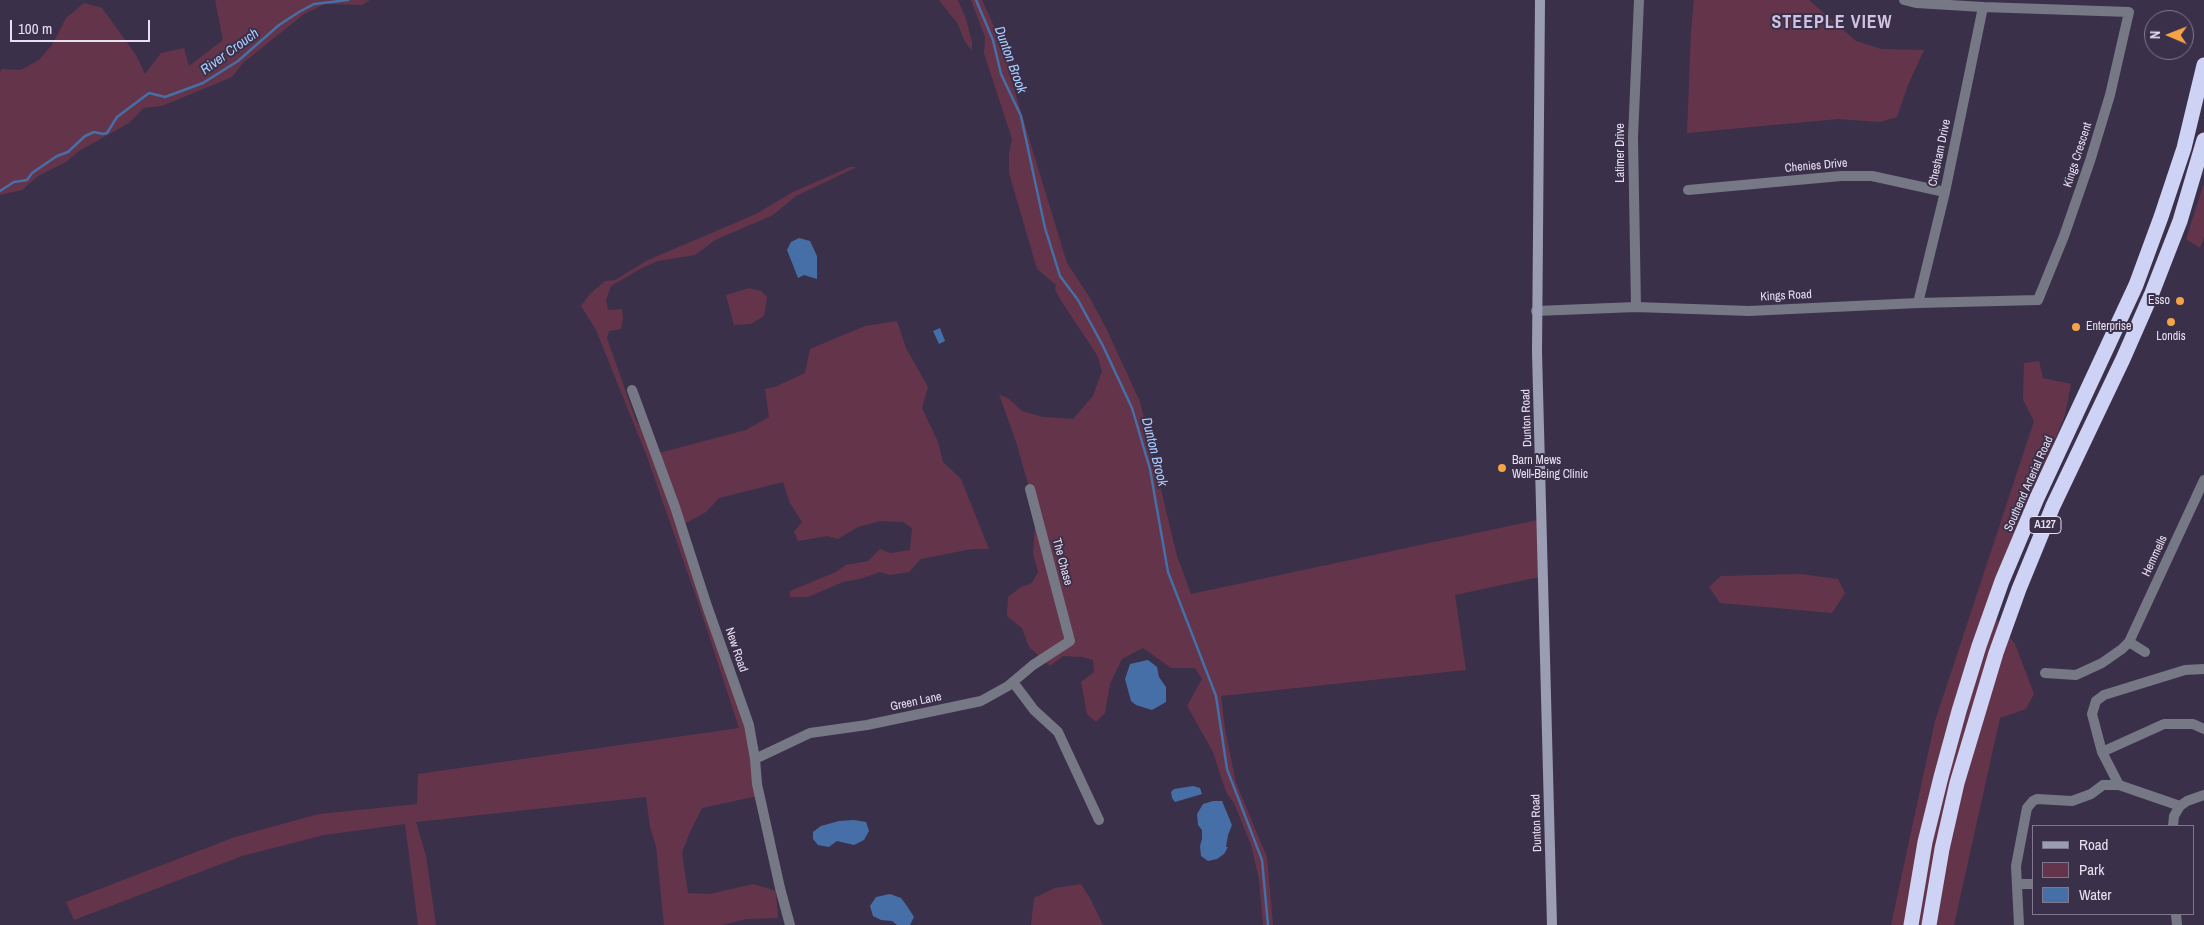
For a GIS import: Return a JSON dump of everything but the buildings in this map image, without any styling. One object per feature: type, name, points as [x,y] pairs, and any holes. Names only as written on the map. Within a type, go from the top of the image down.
[{"type":"highway","name":"Southend Arterial Road","points":[[1911,925],[1926,842],[1941,777],[1958,711],[1979,646],[2002,581],[2037,498],[2136,285],[2162,217],[2184,148],[2204,65]]},
{"type":"highway","name":"A127","points":[[1929,925],[1942,849],[1957,783],[1996,653],[2019,589],[2053,506],[2126,352],[2157,279],[2180,221],[2204,140]]},
{"type":"street","name":"Dunton Road","points":[[1540,0],[1536,311],[1552,925]]},
{"type":"street","name":"Latimer Drive","points":[[1636,307],[1633,147],[1635,59],[1639,0]]},
{"type":"street","points":[[1904,0],[1916,3],[1983,7]]},
{"type":"street","name":"Kings Crescent","points":[[1983,7],[2129,12],[2110,95],[2090,161],[2064,236],[2038,300]]},
{"type":"street","name":"Chesham Drive","points":[[1918,303],[1945,192],[1983,7]]},
{"type":"street","name":"Chenies Drive","points":[[1688,190],[1841,176],[1872,176],[1945,192]]},
{"type":"street","name":"Kings Road","points":[[1536,311],[1636,307],[1749,311],[1918,303],[2038,300]]},
{"type":"street","name":"New Road","points":[[632,390],[676,507],[707,606],[749,725],[757,784],[790,925]]},
{"type":"street","name":"Hemmells","points":[[2045,673],[2076,675],[2102,663],[2129,642],[2204,480]]},
{"type":"street","name":"The Chase","points":[[1030,489],[1070,641]]},
{"type":"street","name":"Green Lane","points":[[755,759],[810,733],[867,725],[981,701],[1013,682],[1033,664],[1070,641]]},
{"type":"street","points":[[2129,642],[2145,652]]},
{"type":"street","points":[[2119,785],[2102,752],[2092,714],[2096,701],[2104,695],[2185,670],[2204,668]]},
{"type":"street","points":[[1013,682],[1034,710],[1058,732],[1099,820]]},
{"type":"street","points":[[2102,752],[2164,724],[2193,724],[2204,729]]},
{"type":"street","points":[[2019,925],[2016,866],[2027,808],[2033,801],[2037,799],[2072,801],[2091,794],[2103,785],[2119,785],[2180,806]]},
{"type":"street","points":[[2173,825],[2174,816],[2180,806],[2187,801],[2204,795]]},
{"type":"street","points":[[2017,884],[2032,884]]},
{"type":"green space","points":[[215,0],[370,0],[362,5],[325,4],[304,14],[243,63],[232,77],[162,106],[144,108],[129,123],[79,151],[66,162],[38,176],[22,190],[0,195],[0,72],[2,69],[21,70],[39,60],[52,45],[66,18],[84,3],[102,8],[136,55],[145,74],[161,53],[184,48],[189,66],[223,40]]},
{"type":"green space","points":[[939,0],[958,0],[966,19],[972,42],[972,51],[964,40],[958,24]]},
{"type":"green space","points":[[971,0],[982,0],[1007,55],[1010,76],[1067,263],[1090,298],[1107,330],[1140,402],[1177,556],[1191,594],[1542,519],[1544,576],[1455,595],[1466,670],[1221,696],[1225,729],[1236,783],[1267,857],[1273,925],[1263,925],[1259,879],[1251,845],[1234,803],[1226,792],[1213,752],[1187,706],[1202,679],[1195,668],[1171,668],[1143,648],[1122,659],[1110,684],[1105,713],[1096,722],[1087,714],[1081,682],[1094,672],[1093,660],[1083,657],[1063,656],[1050,666],[1029,647],[1022,628],[1007,616],[1008,597],[1021,587],[1032,583],[1038,572],[1033,553],[1036,511],[1016,442],[999,394],[1009,399],[1022,411],[1043,417],[1073,419],[1093,396],[1102,371],[1097,355],[1060,299],[1055,289],[1056,285],[1037,269],[1009,173],[1009,154],[1012,139],[984,53],[985,37]]},
{"type":"green space","points":[[1694,0],[1809,0],[1856,41],[1881,49],[1924,50],[1908,85],[1897,117],[1880,122],[1838,119],[1687,133]]},
{"type":"green space","points":[[850,167],[857,167],[796,196],[773,215],[715,240],[695,255],[658,261],[640,269],[611,286],[606,300],[608,310],[622,309],[621,329],[609,331],[607,338],[635,418],[655,454],[746,430],[769,417],[765,389],[775,387],[805,373],[810,349],[865,326],[897,321],[906,348],[928,387],[922,408],[938,442],[943,462],[961,479],[989,549],[972,549],[921,559],[909,572],[890,575],[880,572],[860,579],[843,582],[808,597],[790,597],[790,591],[836,572],[846,565],[868,561],[880,549],[890,553],[910,550],[912,528],[903,522],[880,521],[858,527],[838,539],[827,536],[798,541],[794,532],[802,522],[790,503],[783,482],[719,498],[706,512],[686,523],[680,519],[749,725],[760,798],[753,797],[702,808],[682,853],[688,893],[710,894],[753,884],[776,891],[778,918],[746,919],[722,925],[664,925],[656,846],[650,827],[646,797],[416,822],[426,856],[436,925],[418,925],[405,824],[324,835],[242,856],[74,920],[66,902],[235,837],[319,814],[417,804],[418,774],[739,728],[700,608],[646,454],[596,330],[581,306],[590,294],[605,281],[615,280],[648,260],[756,214],[793,192]]},
{"type":"green space","points":[[2204,183],[2204,237],[2200,248],[2186,239]]},
{"type":"green space","points":[[749,288],[761,291],[767,297],[764,316],[751,324],[734,325],[726,295]]},
{"type":"green space","points":[[2039,361],[2043,378],[2071,384],[2065,415],[1987,607],[2015,644],[2034,694],[2026,709],[2000,718],[1954,925],[1891,925],[1935,721],[2034,421],[2023,400],[2024,363]]},
{"type":"green space","points":[[1801,574],[1838,579],[1845,593],[1832,613],[1720,603],[1709,587],[1721,576]]},
{"type":"green space","points":[[1081,884],[1103,925],[1031,925],[1034,898],[1055,888]]},
{"type":"water","points":[[799,238],[810,241],[817,256],[817,279],[804,275],[798,278],[787,250],[791,242]]},
{"type":"water","points":[[940,328],[945,341],[939,344],[933,331]]},
{"type":"water","points":[[1148,660],[1157,667],[1159,677],[1166,687],[1166,702],[1152,710],[1136,705],[1131,701],[1125,679],[1130,664]]},
{"type":"water","points":[[1193,786],[1200,788],[1202,794],[1175,802],[1172,798],[1171,792],[1174,789]]},
{"type":"water","points":[[1222,801],[1232,825],[1228,835],[1226,847],[1228,847],[1224,854],[1217,859],[1208,861],[1201,856],[1202,830],[1198,825],[1197,814],[1203,804]]},
{"type":"water","points":[[854,820],[866,822],[869,831],[864,840],[854,845],[837,841],[829,847],[818,845],[813,839],[813,832],[821,826],[839,821]]},
{"type":"water","points":[[890,894],[901,898],[907,906],[914,917],[910,925],[897,925],[892,921],[881,920],[873,916],[870,906],[876,897]]},
{"type":"waterway","name":"River Crouch","points":[[0,191],[14,182],[27,180],[32,173],[57,156],[68,152],[85,136],[94,132],[107,133],[117,117],[149,93],[165,97],[203,83],[238,61],[279,25],[299,12],[314,4],[348,0]]},
{"type":"waterway","name":"Dunton Brook","points":[[976,0],[993,40],[1001,74],[1021,116],[1045,228],[1060,276],[1078,300],[1103,346],[1132,408],[1150,469],[1168,572],[1216,696],[1227,769],[1262,860],[1268,925]]},
{"type":"place","name":"Esso","points":[[2180,301]]},
{"type":"place","name":"Londis","points":[[2171,322]]},
{"type":"place","name":"Enterprise","points":[[2076,327]]},
{"type":"place","name":"Barn Mews Well-Being Clinic","points":[[1502,468]]},
{"type":"district","name":"STEEPLE VIEW","points":[[1832,23]]}]
